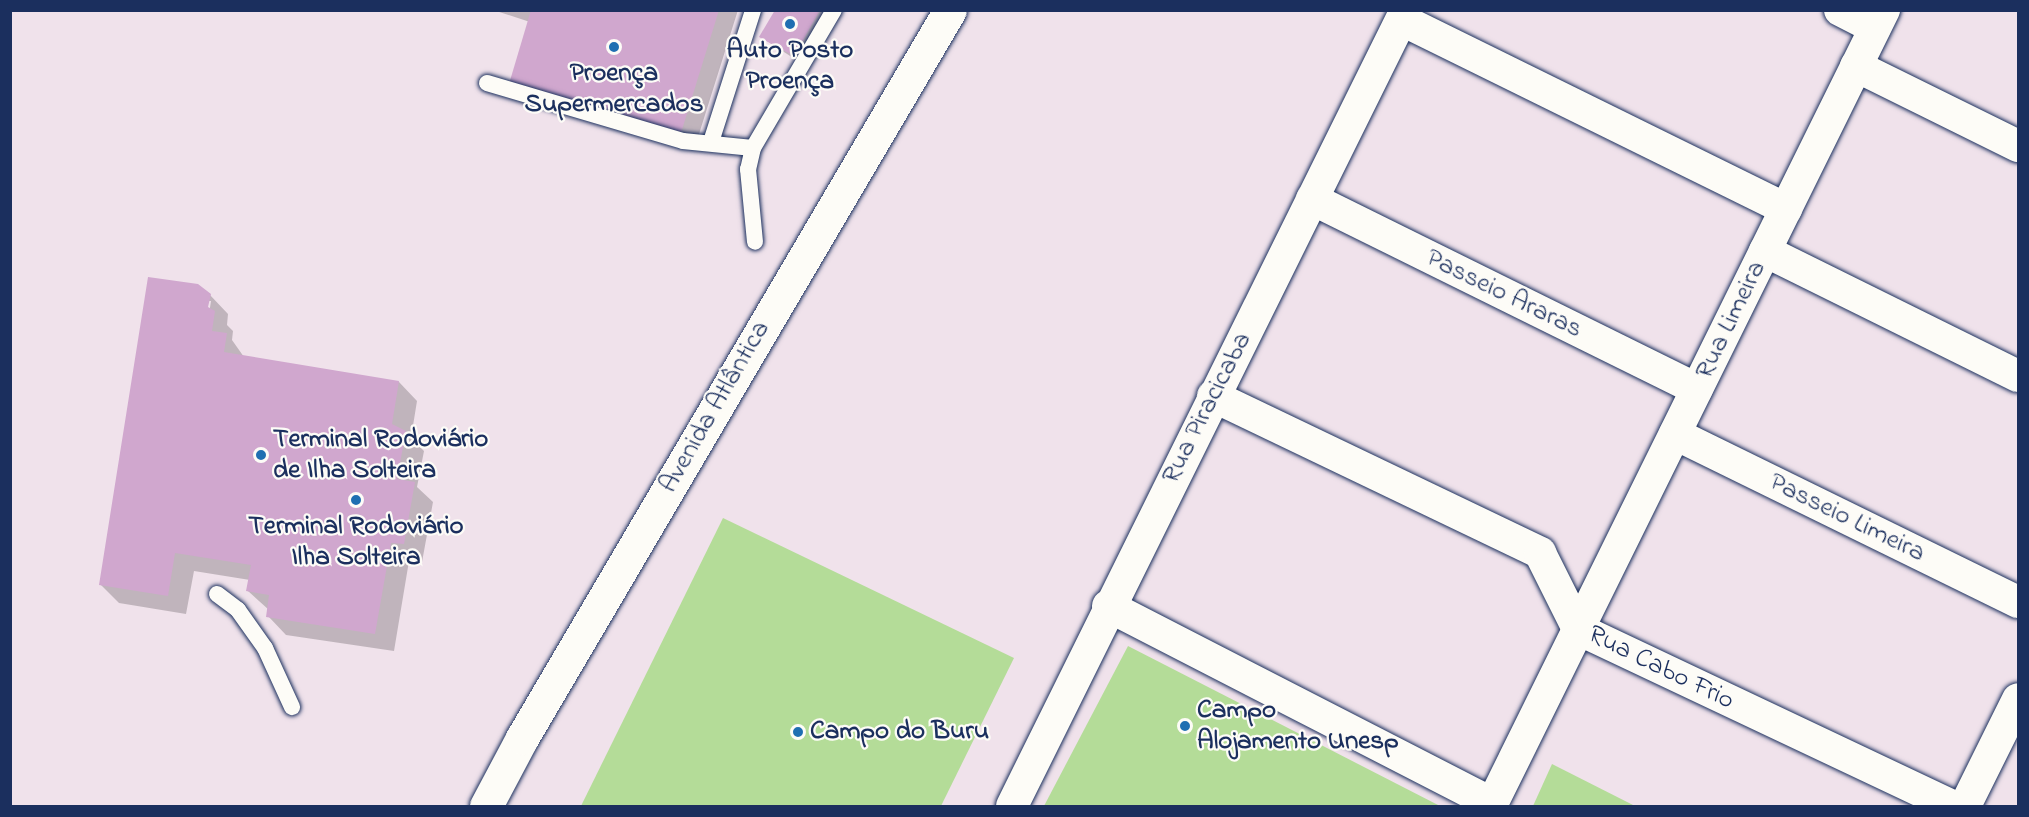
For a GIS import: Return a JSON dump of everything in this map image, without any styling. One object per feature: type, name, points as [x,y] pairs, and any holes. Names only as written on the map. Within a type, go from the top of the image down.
[{"type":"street","name":"Avenida Atlântica","points":[[486,807],[522,738],[950,10]]},
{"type":"street","points":[[1840,10],[1879,19]]},
{"type":"street","points":[[1404,15],[1786,209]]},
{"type":"street","name":"Rua Piracicaba","points":[[1012,807],[1108,606],[1404,15]]},
{"type":"street","name":"Rua Limeira","points":[[1492,805],[1879,19]]},
{"type":"street","points":[[1856,66],[2019,146]]},
{"type":"street","name":"Passeio Araras","points":[[1312,199],[1696,389]]},
{"type":"street","points":[[1765,251],[2019,376]]},
{"type":"street","name":"Rua Cabo Frio","points":[[1214,396],[1540,553],[1578,629],[1953,807]]},
{"type":"street","name":"Passeio Limeira","points":[[1675,434],[2019,602]]},
{"type":"street","points":[[1108,606],[1492,805]]},
{"type":"street","points":[[1965,807],[2019,699]]},
{"type":"lane","points":[[711,142],[753,10]]},
{"type":"lane","points":[[755,242],[748,170],[753,148],[834,10]]},
{"type":"lane","points":[[488,83],[682,141],[711,142],[753,148]]},
{"type":"lane","points":[[217,594],[238,610],[265,648],[292,707]]},
{"type":"green space","name":"Campo do Buru","points":[[723,518],[1014,658],[941,806],[581,806]]},
{"type":"green space","name":"Campo Alojamento Unesp","points":[[1128,646],[1440,806],[1044,806]]},
{"type":"green space","points":[[1552,764],[1635,806],[1533,806]]},
{"type":"building","name":"Proença Supermercados","points":[[531,10],[719,10],[680,136],[509,84]]},
{"type":"building","name":"Auto Posto Proença","points":[[775,10],[820,10],[794,56],[759,37]]},
{"type":"building","name":"Terminal Rodoviário de Ilha Solteira","points":[[148,277],[198,284],[211,294],[208,307],[215,311],[212,331],[227,333],[224,352],[399,381],[392,424],[406,431],[397,479],[415,482],[404,544],[391,543],[375,634],[266,617],[269,595],[246,591],[251,565],[175,553],[168,596],[99,585]]},
{"type":"place","name":"Auto Posto Proença","points":[[790,24]]},
{"type":"place","name":"Proença Supermercados","points":[[614,47]]},
{"type":"place","name":"Terminal Rodoviário de Ilha Solteira","points":[[261,455]]},
{"type":"place","name":"Terminal Rodoviário Ilha Solteira","points":[[356,500]]},
{"type":"place","name":"Campo Alojamento Unesp","points":[[1185,726]]},
{"type":"place","name":"Campo do Buru","points":[[798,732]]}]
